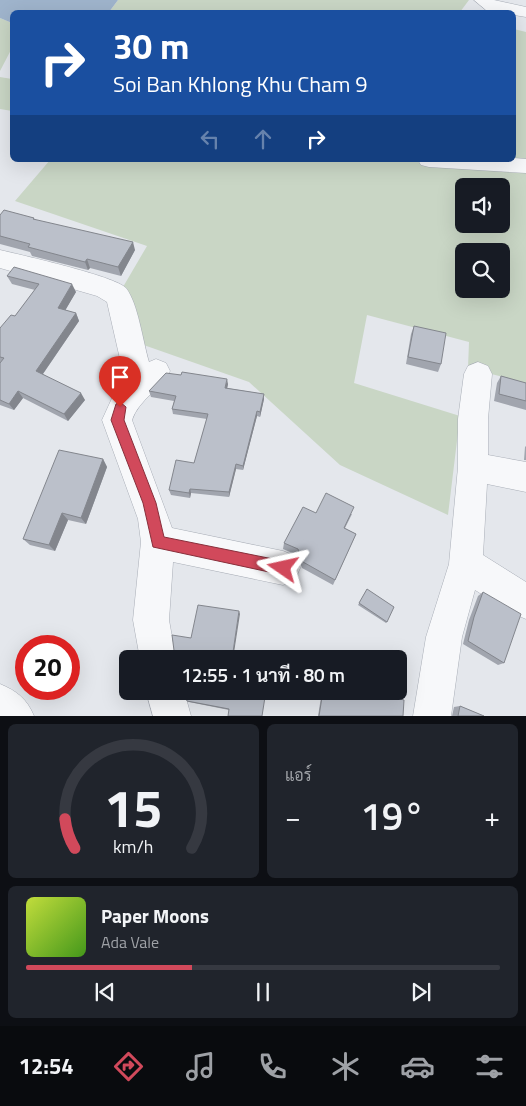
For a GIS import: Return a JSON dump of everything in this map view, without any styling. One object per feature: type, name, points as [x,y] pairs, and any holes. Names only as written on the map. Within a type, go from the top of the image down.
[{"type":"street","points":[[482,0],[492,6],[515,10]]},
{"type":"street","points":[[461,162],[526,166]]},
{"type":"street","points":[[0,260],[105,288],[116,294],[120,302],[148,377],[120,407],[118,420],[149,503],[158,542],[151,620],[156,650]]},
{"type":"street","points":[[432,716],[444,637],[466,564],[473,466],[473,419],[478,374]]},
{"type":"street","points":[[473,466],[526,476]]},
{"type":"street","points":[[158,542],[283,568]]},
{"type":"street","points":[[466,564],[526,602]]},
{"type":"street","points":[[168,700],[172,716]]},
{"type":"street","points":[[0,703],[15,716]]},
{"type":"green space","points":[[118,0],[469,0],[462,10],[110,10]]},
{"type":"green space","points":[[0,18],[10,22],[10,52],[0,71]]},
{"type":"green space","points":[[516,30],[526,32],[526,383],[468,368],[469,342],[367,315],[354,383],[460,416],[448,515],[340,465],[249,382],[138,343],[123,287],[147,246],[15,201],[48,162],[516,162]]},
{"type":"green space","points":[[0,77],[10,79],[10,111],[0,109]]},
{"type":"water","points":[[0,0],[118,0],[110,10],[10,10],[10,22],[0,18]]},
{"type":"building","points":[[4,210],[33,219],[133,242],[118,267],[87,259],[85,262],[28,247],[30,244],[0,236],[0,215]]},
{"type":"building","points":[[14,267],[72,284],[58,308],[76,313],[36,371],[81,393],[64,414],[18,391],[9,404],[0,400],[0,363],[4,358],[0,357],[0,328],[11,315],[15,316],[39,284],[7,276]]},
{"type":"building","points":[[414,326],[446,333],[441,364],[408,357]]},
{"type":"building","points":[[182,372],[227,379],[225,388],[264,394],[260,412],[257,411],[243,466],[236,464],[229,492],[190,489],[189,493],[169,490],[176,460],[194,463],[208,414],[172,409],[176,396],[149,391],[166,373],[181,375]]},
{"type":"building","points":[[501,376],[526,383],[526,401],[499,394]]},
{"type":"building","points":[[59,450],[103,459],[81,518],[62,513],[49,545],[23,539]]},
{"type":"building","points":[[326,493],[354,507],[344,528],[356,534],[335,580],[303,562],[298,549],[284,543],[303,507],[316,513]]},
{"type":"building","points":[[367,589],[394,607],[387,622],[359,603]]},
{"type":"building","points":[[483,592],[521,614],[504,663],[468,641]]},
{"type":"building","points":[[198,605],[239,611],[233,650],[174,650],[172,635],[191,638]]},
{"type":"building","points":[[265,700],[262,716],[228,716],[229,709],[187,701]]},
{"type":"building","points":[[322,700],[404,700],[403,716],[319,716]]},
{"type":"building","points":[[460,706],[484,716],[458,716]]},
{"type":"route","points":[[120,407],[118,420],[149,503],[158,542],[283,568]]}]
